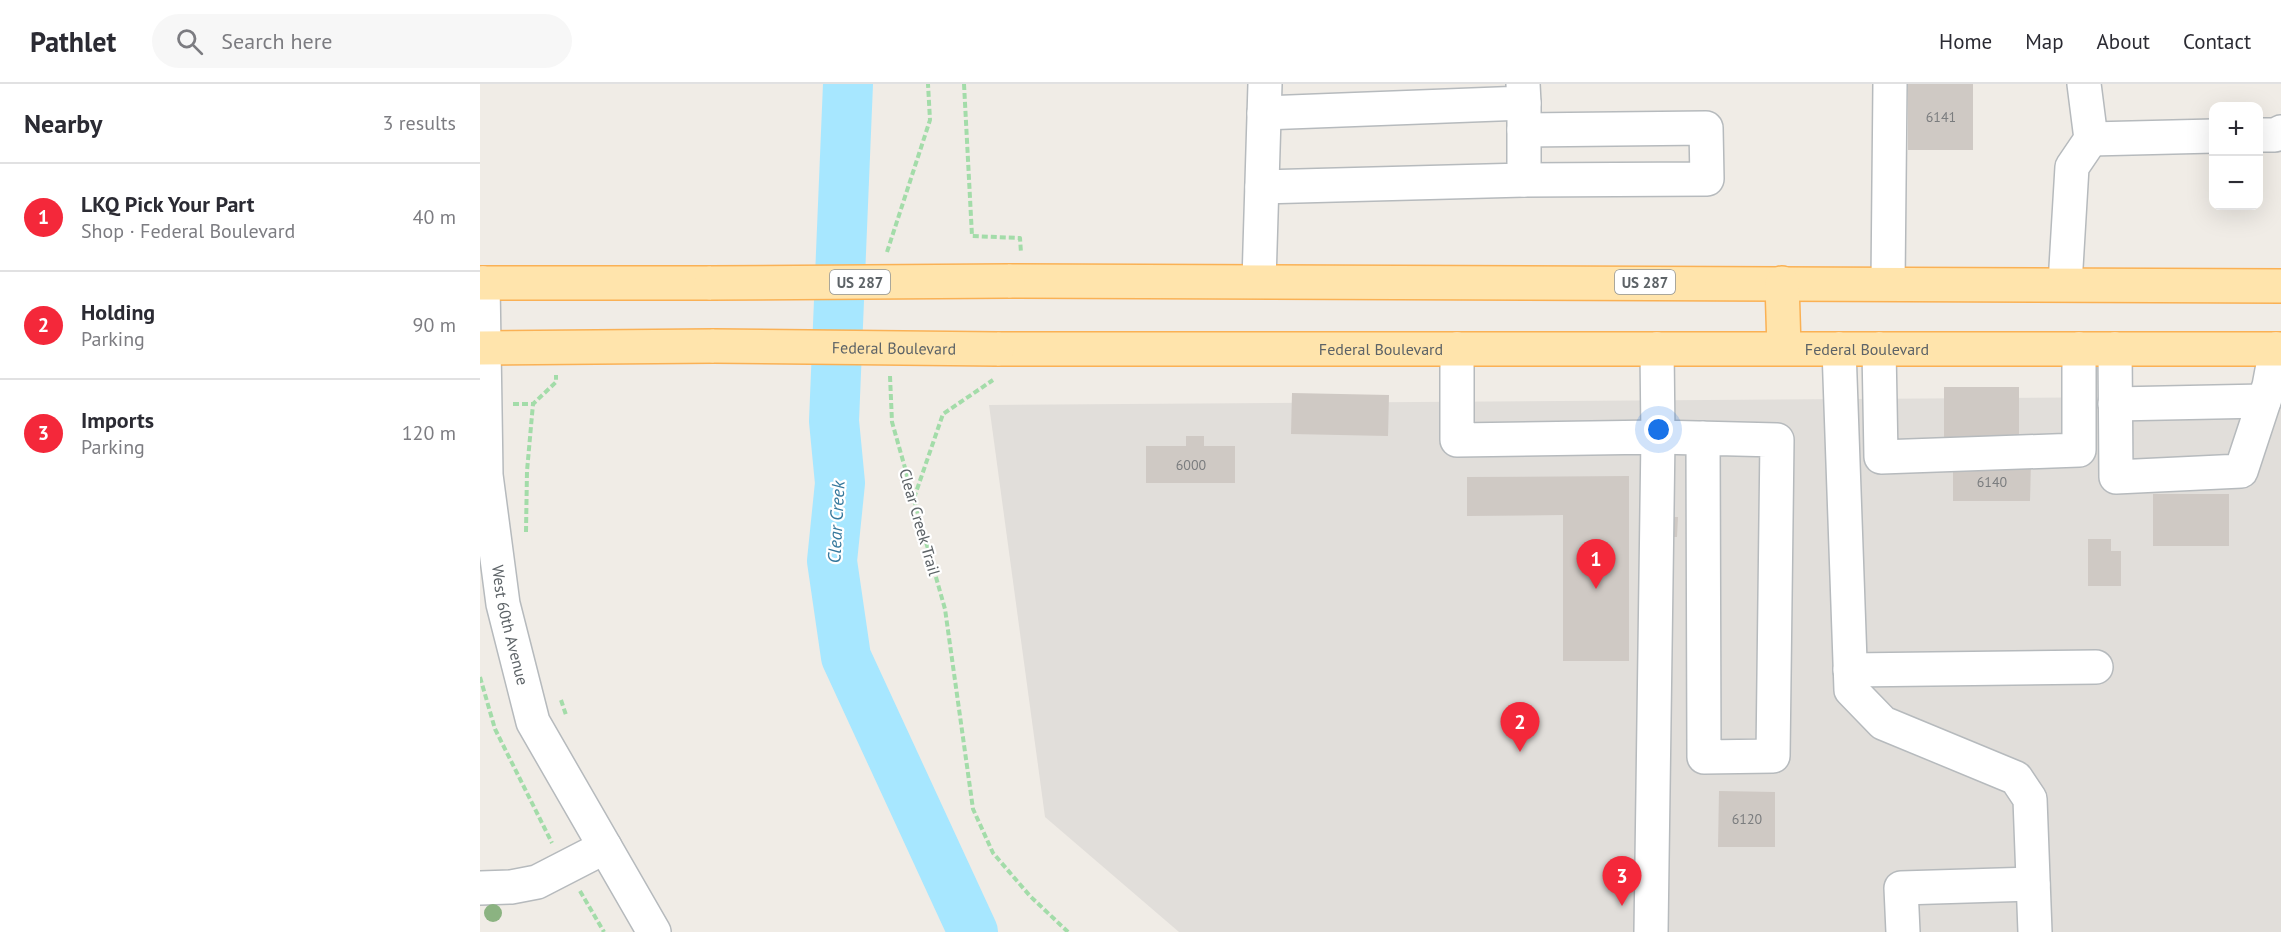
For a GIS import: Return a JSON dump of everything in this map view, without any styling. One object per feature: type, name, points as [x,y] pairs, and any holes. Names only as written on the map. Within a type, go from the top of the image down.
[{"type":"main road","name":"US 287","points":[[481,283],[1259,281],[2281,286]]},
{"type":"main road","points":[[1782,283],[1784,348]]},
{"type":"main road","name":"Federal Boulevard","points":[[482,348],[714,346],[999,363],[1457,349],[2278,349]]},
{"type":"street","points":[[1888,283],[1890,84]]},
{"type":"street","points":[[2065,284],[2072,167],[2091,139],[2084,84]]},
{"type":"street","points":[[1259,281],[1264,98],[1523,106],[1706,128],[1707,179],[1524,180],[1262,187]]},
{"type":"street","points":[[1523,106],[1524,180]]},
{"type":"street","points":[[2263,135],[2276,135],[2281,132]]},
{"type":"street","points":[[2091,139],[2209,136]]},
{"type":"street","name":"West 60th Avenue","points":[[481,283],[486,475],[503,604],[533,722],[654,932]]},
{"type":"street","points":[[1457,349],[1457,440],[1658,437],[1703,438],[1777,440],[1773,756],[1704,757],[1703,438]]},
{"type":"street","points":[[1651,932],[1658,437],[1657,349]]},
{"type":"street","points":[[1839,349],[1851,690],[1882,723],[2016,778],[2030,798],[2035,932]]},
{"type":"street","points":[[1879,349],[1881,457],[2079,450],[2079,349]]},
{"type":"street","points":[[2115,349],[2116,477],[2241,471],[2278,349]]},
{"type":"street","points":[[2115,404],[2264,401]]},
{"type":"street","points":[[1850,670],[2096,667]]},
{"type":"street","points":[[480,888],[511,887],[537,882],[605,847]]},
{"type":"street","points":[[1903,932],[1901,888],[2033,884]]},
{"type":"path","points":[[885,259],[930,120],[928,84]]},
{"type":"path","points":[[964,84],[972,236],[1020,238],[1015,281]]},
{"type":"path","points":[[914,498],[944,414],[999,363]]},
{"type":"path","name":"Clear Creek Trail","points":[[890,364],[892,422],[945,609],[973,809],[993,854],[1030,896],[1068,932]]},
{"type":"path","points":[[484,404],[532,404],[556,382]]},
{"type":"path","points":[[526,543],[527,471],[532,404]]},
{"type":"path","points":[[480,677],[495,729],[552,844]]},
{"type":"path","points":[[559,696],[567,716]]},
{"type":"shaded area","points":[[2281,396],[2281,932],[1179,932],[1045,817],[989,405]]},
{"type":"building","points":[[1908,84],[1973,84],[1973,150],[1908,150]]},
{"type":"building","points":[[1944,387],[2019,387],[2019,445],[1944,445]]},
{"type":"building","points":[[1292,393],[1389,395],[1388,436],[1291,434]]},
{"type":"building","points":[[1186,436],[1204,436],[1204,446],[1235,446],[1235,483],[1146,483],[1146,446],[1186,446]]},
{"type":"building","points":[[1953,462],[2031,462],[2030,501],[1953,501]]},
{"type":"building","points":[[1629,476],[1629,661],[1563,661],[1563,515],[1467,516],[1467,477]]},
{"type":"building","points":[[2153,494],[2229,494],[2229,546],[2153,546]]},
{"type":"building","points":[[1658,517],[1678,517],[1677,537],[1657,537]]},
{"type":"building","points":[[2088,539],[2111,539],[2111,551],[2121,551],[2121,586],[2088,586]]},
{"type":"building","points":[[1719,791],[1775,792],[1775,847],[1718,847]]},
{"type":"waterway","name":"Clear Creek","points":[[848,84],[834,421],[840,483],[832,561],[846,657],[973,932]]},
{"type":"place","name":"LKQ Pick Your Part","points":[[1596,589]]},
{"type":"place","name":"Holding","points":[[1520,752]]},
{"type":"place","name":"Imports","points":[[1622,906]]}]
